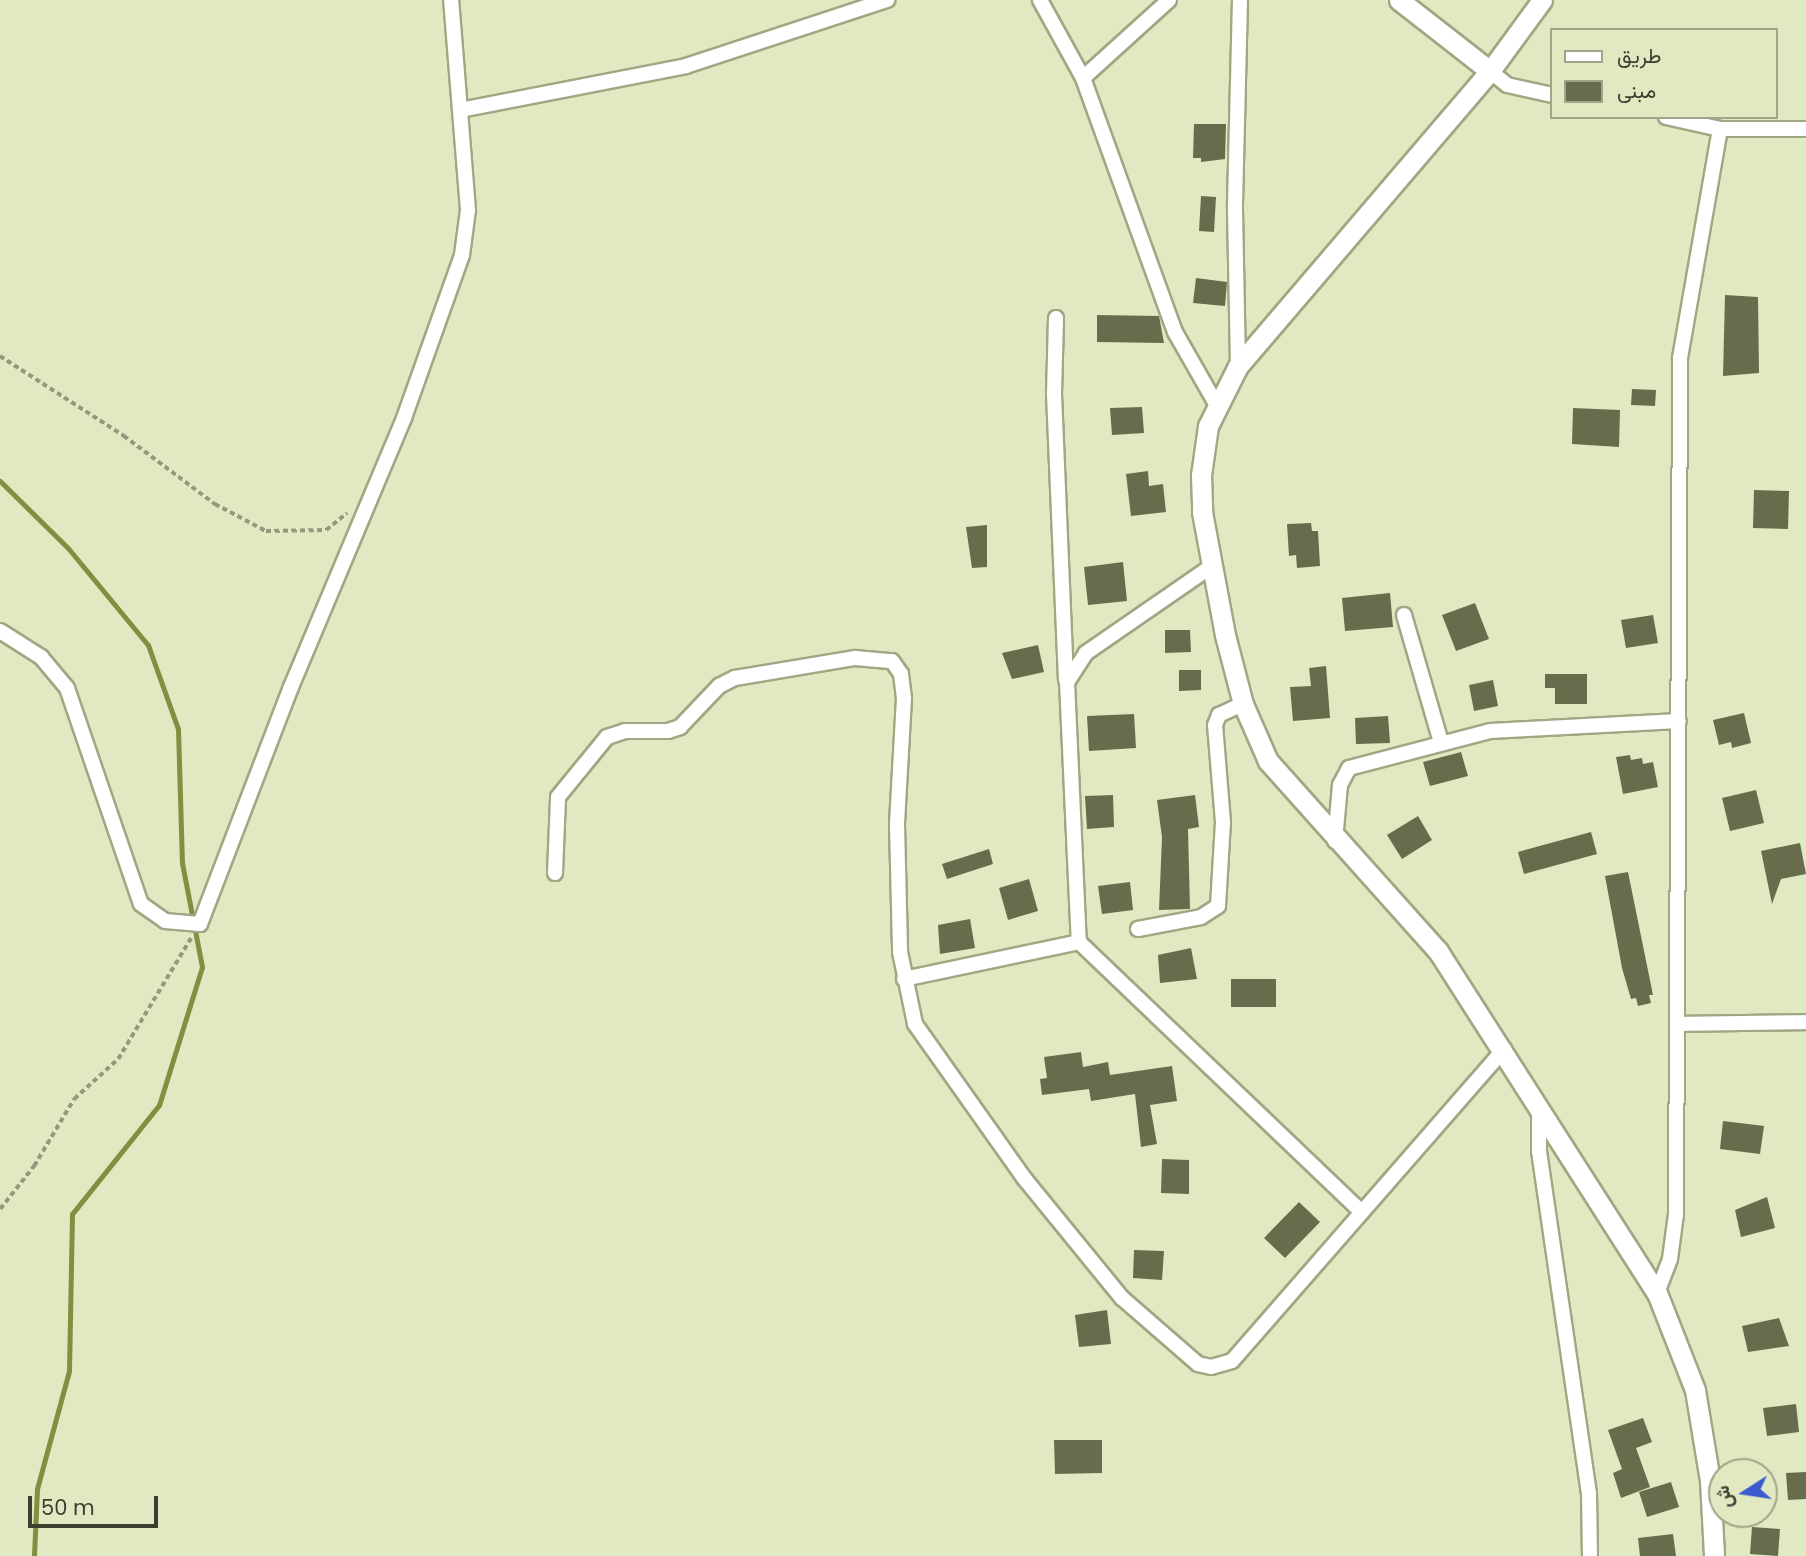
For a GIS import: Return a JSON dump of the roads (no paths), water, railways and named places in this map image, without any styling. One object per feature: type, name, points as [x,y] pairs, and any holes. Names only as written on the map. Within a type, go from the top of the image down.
[{"type":"street","points":[[0,631],[41,657],[67,688],[141,904],[165,921],[200,924],[290,687],[373,493],[465,242],[468,210],[451,0]]},
{"type":"street","points":[[460,110],[686,66],[887,0]]},
{"type":"street","points":[[1040,0],[1083,78],[1175,332],[1216,404]]},
{"type":"street","points":[[1083,78],[1169,0]]},
{"type":"street","points":[[1238,366],[1235,204],[1240,0]]},
{"type":"street","points":[[1399,0],[1507,85],[1550,95]]},
{"type":"street","points":[[1542,0],[1490,71],[1238,366],[1216,404],[1201,475],[1209,568],[1243,704],[1268,761],[1335,841],[1438,951],[1504,1049],[1657,1293],[1686,1357],[1697,1402],[1710,1481],[1714,1556]]},
{"type":"street","points":[[1675,119],[1720,129],[1806,130]]},
{"type":"street","points":[[1657,1293],[1670,1259],[1676,1214],[1679,1024],[1680,358],[1720,129]]},
{"type":"street","points":[[1056,318],[1054,394],[1079,942],[1362,1212]]},
{"type":"street","points":[[1066,682],[1086,653],[1209,568]]},
{"type":"street","points":[[1404,615],[1441,742]]},
{"type":"street","points":[[555,873],[558,797],[607,737],[625,730],[668,732],[680,727],[719,686],[735,678],[855,658],[884,658],[897,667],[904,685],[897,825],[904,979],[922,1039],[1024,1178],[1122,1298],[1198,1364],[1211,1367],[1232,1361],[1504,1049]]},
{"type":"street","points":[[1138,929],[1201,917],[1218,906],[1223,822],[1215,725],[1219,715],[1243,704]]},
{"type":"street","points":[[1335,841],[1345,771],[1441,742],[1510,728],[1679,721]]},
{"type":"street","points":[[904,979],[1079,942]]},
{"type":"street","points":[[1679,1024],[1806,1022]]},
{"type":"street","points":[[1539,1105],[1539,1151],[1589,1493],[1590,1556]]},
{"type":"waterway","points":[[0,481],[68,548],[148,645],[178,729],[182,863],[202,967],[159,1105],[72,1214],[69,1371],[37,1489],[34,1556]]}]
